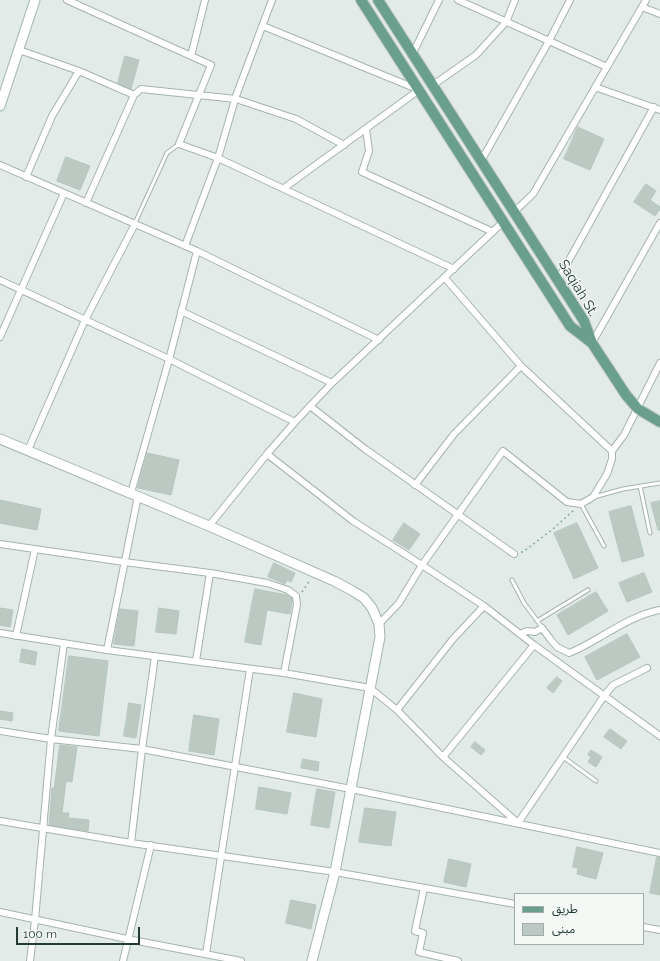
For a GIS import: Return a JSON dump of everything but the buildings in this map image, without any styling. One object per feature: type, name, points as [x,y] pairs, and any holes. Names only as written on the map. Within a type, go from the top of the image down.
[{"type":"main road","name":"Saqiah St.","points":[[361,0],[570,326],[592,344]]},
{"type":"main road","name":"Saqiah St.","points":[[378,0],[584,321],[592,344]]},
{"type":"main road","points":[[592,344],[626,395],[638,408],[660,422]]},
{"type":"street","points":[[0,106],[3,90],[19,50],[35,0]]},
{"type":"street","points":[[67,0],[211,65],[179,144],[218,158],[454,269]]},
{"type":"street","points":[[192,56],[205,0]]},
{"type":"street","points":[[186,246],[218,158],[236,99],[272,0]]},
{"type":"street","points":[[412,53],[439,0]]},
{"type":"street","points":[[458,0],[607,67]]},
{"type":"street","points":[[433,85],[476,55],[506,22],[515,0]]},
{"type":"street","points":[[482,161],[549,41],[570,0]]},
{"type":"street","points":[[514,212],[533,194],[646,0]]},
{"type":"street","points":[[642,7],[660,14]]},
{"type":"street","points":[[263,26],[419,90]]},
{"type":"street","points":[[19,50],[134,95]]},
{"type":"street","points":[[26,177],[52,116],[78,72]]},
{"type":"street","points":[[558,280],[657,109],[596,87]]},
{"type":"street","points":[[86,203],[134,95],[141,89],[236,99],[296,119],[344,145]]},
{"type":"street","points":[[284,188],[419,90]]},
{"type":"street","points":[[366,129],[369,151],[362,172],[493,232]]},
{"type":"street","points":[[0,165],[186,246],[379,340]]},
{"type":"street","points":[[0,336],[64,193]]},
{"type":"street","points":[[209,526],[267,454],[332,383],[503,222]]},
{"type":"street","points":[[592,344],[660,223]]},
{"type":"street","points":[[28,450],[85,320],[135,224]]},
{"type":"street","points":[[107,650],[124,562],[134,494],[196,251]]},
{"type":"street","points":[[445,278],[521,366],[612,451]]},
{"type":"street","points":[[0,280],[169,359],[295,422]]},
{"type":"street","points":[[181,311],[332,383]]},
{"type":"street","points":[[380,624],[399,603],[422,565],[503,451],[567,502],[581,504],[593,497],[607,474],[612,459],[612,451],[624,435],[660,363]]},
{"type":"street","points":[[415,485],[454,434],[521,366]]},
{"type":"street","points":[[310,406],[364,449],[514,554]]},
{"type":"street","points":[[0,440],[134,494],[314,572],[364,598],[372,608],[380,624],[380,637],[335,872],[312,961]]},
{"type":"street","points":[[267,454],[352,521],[484,606],[534,645],[660,736]]},
{"type":"street","points":[[0,544],[210,573],[267,583],[288,590],[296,596],[297,605],[284,674]]},
{"type":"street","points":[[16,636],[35,549]]},
{"type":"street","points":[[196,661],[210,573]]},
{"type":"street","points":[[397,710],[453,638],[484,606]]},
{"type":"street","points":[[520,634],[527,631],[535,632],[542,628],[557,647],[569,653],[579,650],[627,621],[652,611],[660,610]]},
{"type":"street","points":[[0,633],[107,650],[284,674],[370,688],[397,710],[443,758],[518,823]]},
{"type":"street","points":[[30,961],[51,739],[64,643]]},
{"type":"street","points":[[443,758],[534,645]]},
{"type":"street","points":[[131,843],[142,750],[156,656]]},
{"type":"street","points":[[518,823],[613,685],[647,668]]},
{"type":"street","points":[[206,954],[250,669]]},
{"type":"street","points":[[0,731],[142,750],[235,767],[351,789],[660,853]]},
{"type":"street","points":[[0,821],[131,843],[335,872],[514,904]]},
{"type":"street","points":[[123,961],[151,845]]},
{"type":"street","points":[[424,888],[415,931],[423,932],[419,952],[458,961]]},
{"type":"street","points":[[0,912],[127,940],[206,954],[217,959],[241,961]]},
{"type":"street","points":[[644,927],[660,930]]},
{"type":"lane","points":[[135,224],[167,153],[179,144]]},
{"type":"lane","points":[[593,497],[623,489],[660,483]]},
{"type":"lane","points":[[640,486],[650,533]]},
{"type":"lane","points":[[581,504],[604,546]]},
{"type":"lane","points":[[512,580],[524,603],[542,628]]},
{"type":"lane","points":[[537,621],[588,590]]},
{"type":"lane","points":[[563,757],[596,782]]},
{"type":"path","points":[[514,554],[523,552],[553,529],[581,504]]},
{"type":"path","points":[[296,596],[302,593],[314,572]]}]
